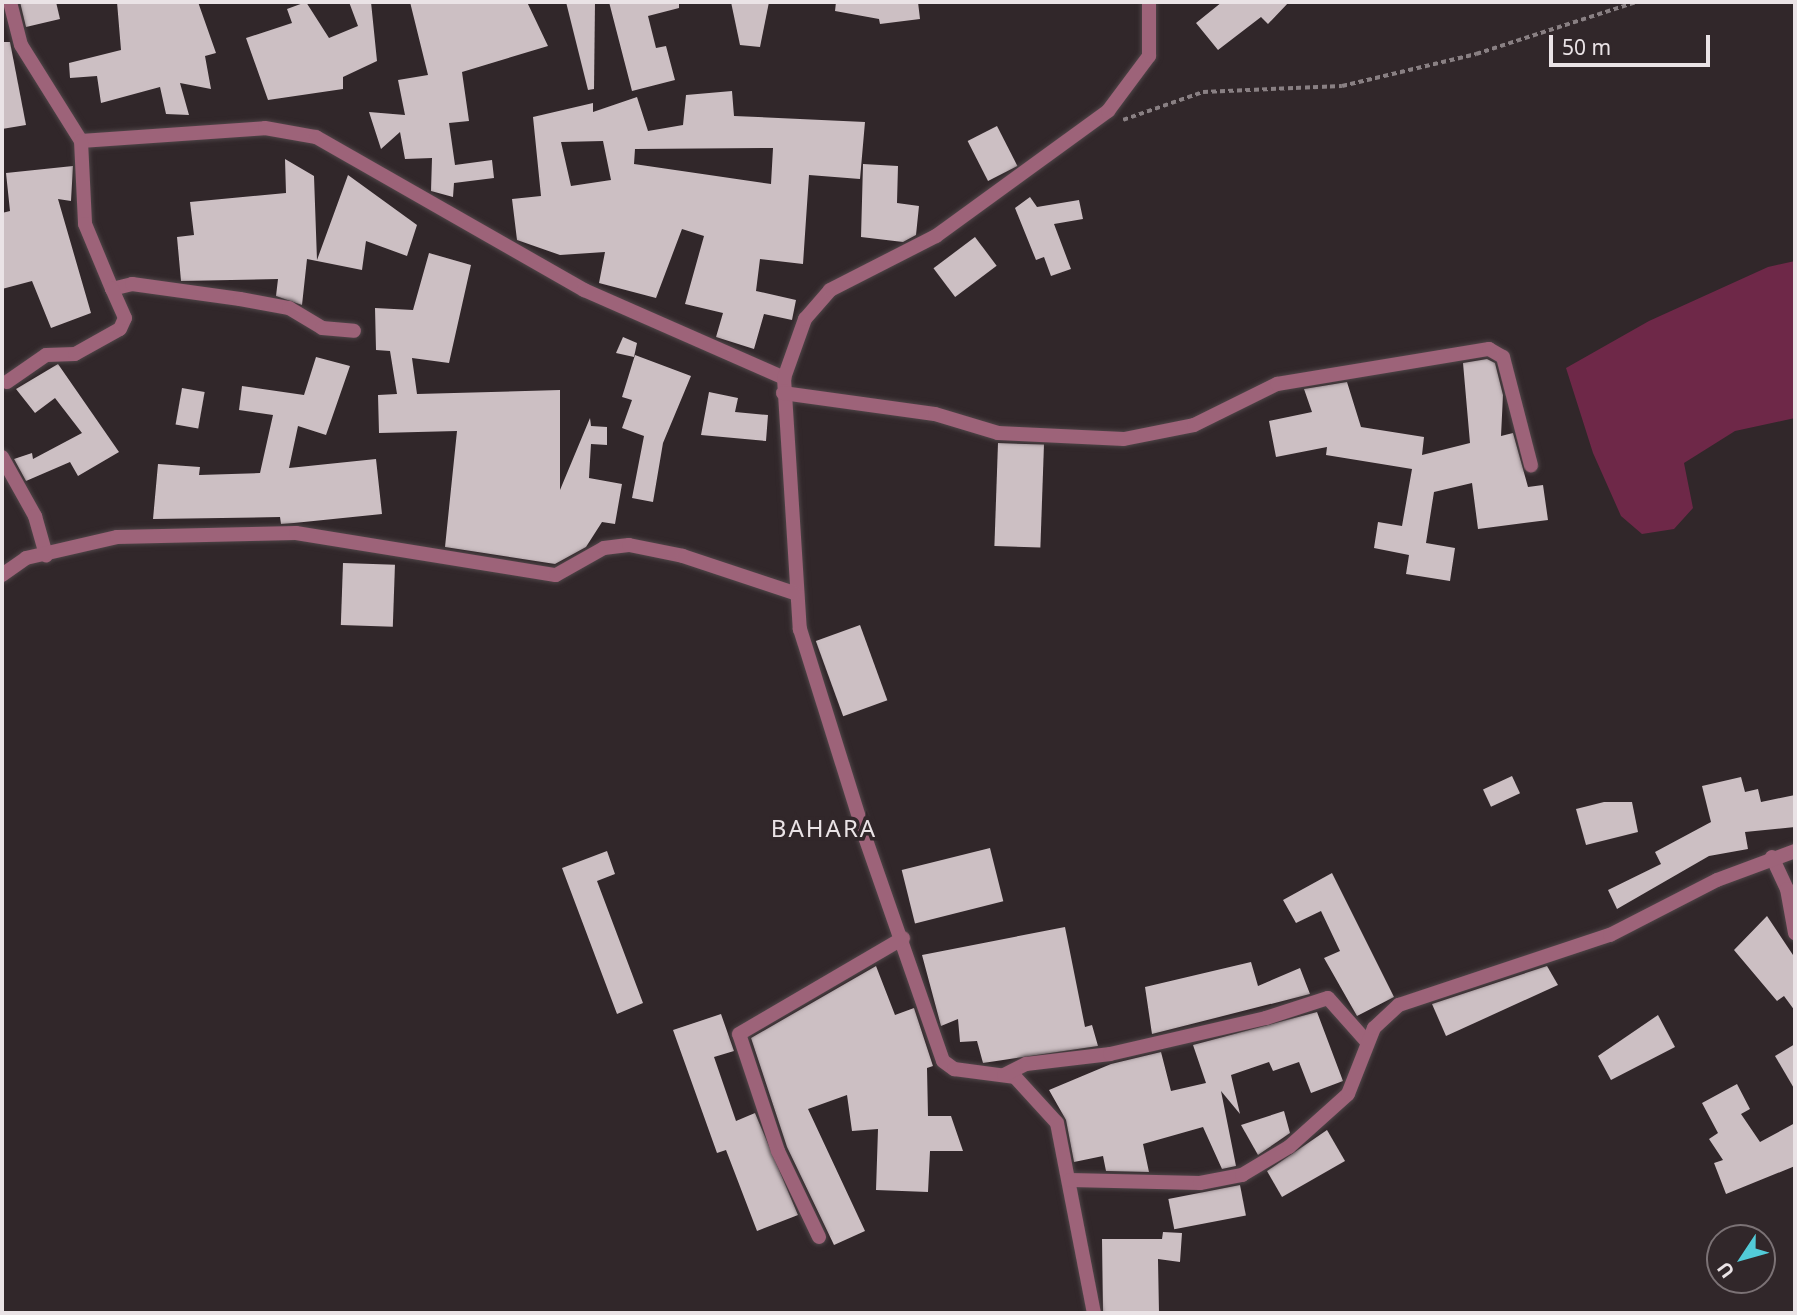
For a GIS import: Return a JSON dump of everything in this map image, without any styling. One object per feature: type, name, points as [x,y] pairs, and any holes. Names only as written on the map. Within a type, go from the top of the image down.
[{"type":"street","points":[[7,382],[44,356],[75,354],[120,329],[125,318],[85,224],[81,141],[21,45],[10,2]]},
{"type":"street","points":[[1094,1313],[1057,1123],[1028,1087],[1004,1075],[947,1066],[804,648],[794,593],[783,386],[805,319],[830,290],[936,236],[1093,126],[1144,66],[1152,41],[1149,2]]},
{"type":"street","points":[[81,141],[241,128],[316,137],[584,290],[783,386],[935,414],[998,433],[1124,439],[1194,425],[1277,384],[1489,349],[1503,357],[1531,465]]},
{"type":"street","points":[[112,289],[132,284],[240,299],[292,310],[322,328],[355,331]]},
{"type":"street","points":[[2,457],[35,516],[46,555]]},
{"type":"street","points":[[2,575],[23,559],[129,535],[296,533],[559,575],[615,545],[683,556],[794,593]]},
{"type":"street","points":[[1070,1180],[1200,1183],[1242,1175],[1289,1147],[1348,1094],[1367,1042],[1399,1005],[1610,935],[1772,857],[1795,851]]},
{"type":"street","points":[[1772,857],[1787,889],[1795,933]]},
{"type":"street","points":[[819,1237],[778,1151],[739,1034],[903,938]]},
{"type":"street","points":[[1004,1075],[1026,1064],[1110,1054],[1266,1018],[1328,998],[1367,1042]]},
{"type":"path","points":[[1093,126],[1203,92],[1342,86],[1476,54],[1636,2]]},
{"type":"shaded area","points":[[1795,261],[1795,418],[1735,431],[1684,463],[1693,508],[1674,529],[1642,534],[1621,516],[1593,453],[1566,368],[1649,321],[1768,267]]},
{"type":"building","points":[[20,2],[56,2],[60,19],[26,27]]},
{"type":"building","points":[[117,2],[198,2],[216,53],[205,56],[211,89],[180,83],[189,115],[166,114],[160,87],[101,103],[97,76],[70,78],[69,63],[121,50]]},
{"type":"building","points":[[306,2],[329,38],[358,26],[349,2],[371,2],[377,61],[343,77],[343,89],[268,100],[246,38],[292,23],[287,9]]},
{"type":"building","points":[[410,2],[527,2],[548,46],[462,72],[469,121],[449,123],[455,165],[492,160],[494,178],[454,183],[453,197],[431,191],[432,158],[405,159],[400,132],[381,149],[369,112],[405,115],[398,80],[428,75]]},
{"type":"building","points":[[566,2],[595,2],[594,89],[588,90]]},
{"type":"building","points":[[609,2],[679,2],[679,8],[648,16],[656,48],[666,46],[675,80],[632,91]]},
{"type":"building","points":[[731,2],[769,2],[760,47],[740,45]]},
{"type":"building","points":[[836,2],[918,2],[920,19],[880,24],[879,19],[835,11]]},
{"type":"building","points":[[1222,2],[1289,2],[1268,24],[1261,17],[1218,50],[1196,23]]},
{"type":"building","points":[[2,42],[10,42],[26,125],[2,129]]},
{"type":"building","points":[[732,91],[734,116],[865,122],[860,179],[809,175],[803,264],[760,259],[756,291],[796,300],[792,320],[764,314],[754,349],[716,337],[723,313],[685,304],[704,236],[682,229],[656,298],[599,283],[605,252],[560,255],[517,240],[512,199],[541,196],[533,117],[593,103],[593,112],[637,97],[648,131],[683,125],[686,95]],"holes":[[[603,141],[611,180],[571,186],[561,142]],[[773,148],[771,184],[634,164],[635,149]]]},
{"type":"building","points":[[997,126],[1017,166],[988,181],[968,141]]},
{"type":"building","points":[[285,159],[314,176],[317,260],[348,175],[417,225],[407,256],[366,241],[362,270],[307,259],[302,305],[276,296],[278,279],[181,281],[177,237],[194,235],[190,202],[286,193]]},
{"type":"building","points":[[863,164],[898,166],[897,203],[919,206],[916,235],[903,242],[861,237]]},
{"type":"building","points":[[73,166],[71,201],[58,199],[91,313],[51,328],[32,281],[2,289],[2,213],[10,211],[6,173]]},
{"type":"building","points":[[1030,197],[1037,207],[1079,200],[1083,219],[1054,224],[1071,269],[1051,276],[1044,257],[1036,260],[1015,208]]},
{"type":"building","points":[[975,237],[997,266],[955,297],[933,268]]},
{"type":"building","points":[[429,253],[471,265],[449,363],[412,358],[417,394],[560,390],[560,490],[590,418],[591,426],[607,427],[607,445],[591,444],[589,478],[622,484],[615,524],[602,522],[586,547],[555,564],[445,547],[457,431],[379,433],[378,395],[397,394],[390,351],[376,350],[375,308],[413,310]]},
{"type":"building","points":[[623,337],[637,343],[634,357],[616,353]]},
{"type":"building","points":[[635,355],[691,376],[663,443],[653,502],[632,498],[644,436],[622,428],[632,400],[622,397]]},
{"type":"building","points":[[316,357],[350,366],[326,435],[298,426],[289,468],[376,459],[382,514],[281,524],[280,517],[153,519],[158,464],[200,467],[199,475],[260,473],[273,415],[239,410],[242,386],[304,395]]},
{"type":"building","points":[[1487,359],[1495,363],[1503,395],[1501,436],[1513,433],[1528,487],[1543,485],[1548,520],[1478,529],[1472,483],[1434,492],[1426,543],[1455,548],[1450,581],[1406,574],[1409,555],[1374,548],[1378,522],[1402,526],[1412,469],[1326,455],[1327,447],[1276,457],[1269,421],[1312,412],[1304,389],[1347,382],[1361,427],[1424,437],[1422,455],[1470,443],[1463,363]]},
{"type":"building","points":[[58,364],[119,452],[78,476],[70,462],[26,481],[14,459],[32,453],[33,459],[82,433],[55,398],[35,413],[16,389]]},
{"type":"building","points":[[182,388],[205,392],[198,428],[176,424]]},
{"type":"building","points":[[709,392],[738,398],[735,412],[768,415],[766,441],[701,435]]},
{"type":"building","points":[[998,443],[1044,445],[1040,548],[994,546]]},
{"type":"building","points":[[343,563],[395,565],[393,627],[341,625]]},
{"type":"building","points":[[860,625],[887,700],[843,716],[816,641]]},
{"type":"building","points":[[1512,776],[1520,793],[1491,807],[1483,790]]},
{"type":"building","points":[[1741,777],[1745,792],[1758,789],[1761,802],[1795,795],[1795,827],[1745,832],[1748,849],[1709,856],[1617,909],[1608,890],[1661,864],[1655,852],[1711,822],[1702,786]]},
{"type":"building","points":[[1604,802],[1632,802],[1638,832],[1586,845],[1576,809]]},
{"type":"building","points":[[990,848],[1003,901],[915,923],[902,870]]},
{"type":"building","points":[[607,851],[615,874],[597,881],[643,1003],[617,1014],[562,868]]},
{"type":"building","points":[[1332,873],[1394,997],[1357,1016],[1324,958],[1340,951],[1321,911],[1296,923],[1283,900]]},
{"type":"building","points":[[1767,916],[1795,958],[1795,1011],[1784,996],[1777,1001],[1734,950]]},
{"type":"building","points":[[1065,927],[1085,1027],[1092,1025],[1098,1046],[983,1063],[977,1041],[960,1042],[958,1019],[941,1026],[922,955]]},
{"type":"building","points":[[1251,962],[1258,986],[1300,968],[1310,994],[1152,1034],[1145,987]]},
{"type":"building","points":[[876,966],[895,1015],[914,1008],[933,1066],[927,1068],[928,1116],[951,1116],[963,1151],[930,1151],[928,1192],[876,1190],[878,1129],[852,1131],[847,1095],[808,1109],[865,1231],[834,1245],[787,1147],[751,1038]]},
{"type":"building","points":[[1547,966],[1558,985],[1446,1036],[1432,1004]]},
{"type":"building","points":[[1317,1012],[1343,1081],[1311,1093],[1299,1062],[1273,1071],[1269,1062],[1231,1075],[1240,1114],[1221,1091],[1236,1166],[1222,1169],[1203,1127],[1143,1144],[1149,1172],[1106,1171],[1103,1156],[1074,1162],[1066,1120],[1049,1090],[1111,1064],[1161,1052],[1171,1091],[1206,1083],[1193,1045]]},
{"type":"building","points":[[721,1014],[734,1051],[714,1057],[736,1121],[755,1113],[798,1215],[757,1231],[726,1150],[717,1153],[673,1030]]},
{"type":"building","points":[[1658,1015],[1675,1047],[1611,1080],[1598,1056]]},
{"type":"building","points":[[1795,1044],[1795,1090],[1775,1056]]},
{"type":"building","points":[[1737,1084],[1750,1109],[1741,1114],[1760,1142],[1795,1123],[1795,1166],[1726,1194],[1714,1163],[1723,1160],[1709,1139],[1718,1133],[1702,1103]]},
{"type":"building","points":[[1284,1111],[1290,1133],[1258,1155],[1241,1125]]},
{"type":"building","points":[[1327,1130],[1345,1161],[1282,1197],[1267,1171]]},
{"type":"building","points":[[1240,1185],[1246,1215],[1174,1229],[1168,1199]]},
{"type":"building","points":[[1163,1232],[1182,1233],[1180,1262],[1158,1259],[1159,1313],[1103,1313],[1102,1239],[1162,1239]]},
{"type":"district","name":"BAHARA","points":[[824,828]]}]
